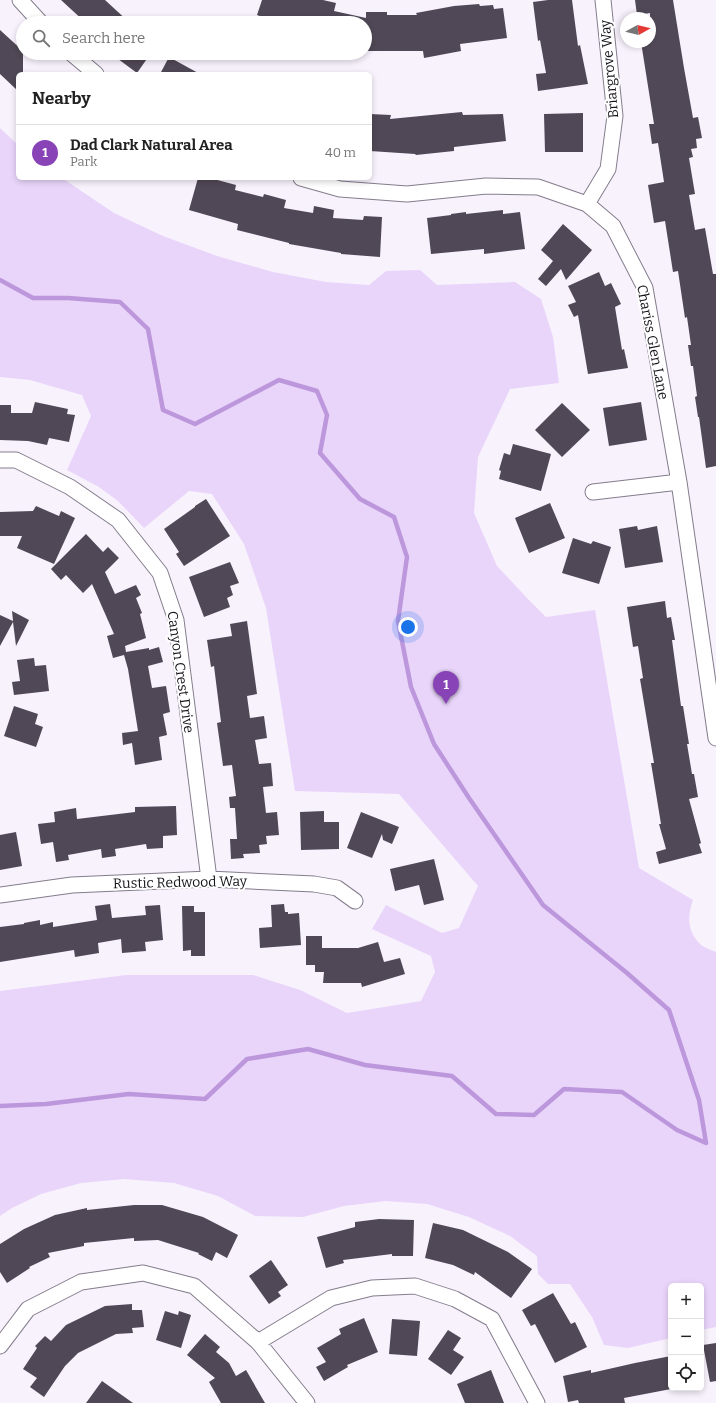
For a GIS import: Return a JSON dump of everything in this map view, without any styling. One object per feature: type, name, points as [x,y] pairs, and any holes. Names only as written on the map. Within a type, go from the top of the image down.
[{"type":"street","points":[[20,0],[35,16]]},
{"type":"street","name":"Briargrove Way","points":[[587,204],[608,169],[615,116],[604,0]]},
{"type":"street","points":[[79,60],[94,72]]},
{"type":"street","name":"Chariss Glen Lane","points":[[308,180],[340,189],[407,194],[486,186],[538,187],[587,204],[613,226],[645,288],[679,482],[714,711],[716,738]]},
{"type":"street","name":"Canyon Crest Drive","points":[[0,460],[16,460],[70,487],[118,520],[160,573],[176,620],[209,879]]},
{"type":"street","points":[[593,492],[679,482]]},
{"type":"street","name":"Rustic Redwood Way","points":[[0,895],[72,885],[209,879],[314,884],[337,888],[355,901]]},
{"type":"street","points":[[0,1346],[28,1309],[74,1285],[81,1282],[143,1273],[194,1286],[258,1342],[307,1403]]},
{"type":"street","points":[[258,1342],[330,1298],[372,1288],[415,1286],[455,1299],[492,1319],[537,1403]]},
{"type":"shaded area","points":[[0,128],[16,143],[16,180],[65,180],[114,213],[163,236],[217,256],[273,272],[326,282],[369,285],[386,271],[420,270],[437,285],[515,282],[541,299],[553,337],[559,383],[510,389],[478,457],[474,513],[497,566],[546,617],[595,610],[639,868],[693,900],[689,918],[693,934],[701,945],[716,952],[716,1327],[704,1329],[704,1283],[668,1283],[668,1339],[628,1348],[604,1345],[592,1317],[570,1284],[548,1284],[538,1274],[537,1256],[510,1236],[469,1217],[427,1204],[386,1201],[344,1206],[303,1217],[255,1216],[218,1196],[174,1183],[124,1179],[81,1183],[41,1194],[12,1208],[0,1216],[0,991],[126,975],[253,975],[300,990],[347,1013],[421,1001],[435,972],[431,956],[372,929],[386,905],[442,933],[459,928],[478,886],[399,794],[295,791],[266,608],[244,544],[212,494],[189,491],[144,528],[118,501],[99,487],[67,470],[91,416],[82,395],[30,380],[0,377]]},
{"type":"building","points":[[61,0],[105,0],[122,16],[78,16]]},
{"type":"building","points":[[262,0],[323,0],[336,3],[334,11],[357,16],[260,16],[257,15]]},
{"type":"building","points":[[548,0],[572,0],[578,46],[580,45],[588,84],[538,91],[536,74],[546,73],[540,40],[538,41],[533,2]]},
{"type":"building","points":[[635,0],[673,0],[693,118],[698,117],[702,138],[696,139],[697,148],[691,149],[693,157],[689,158],[695,194],[689,195],[695,230],[705,228],[713,274],[716,274],[716,466],[706,468],[695,397],[697,396],[693,366],[691,366],[688,345],[691,345],[687,317],[685,318],[678,271],[673,272],[665,221],[654,223],[648,185],[664,182],[658,143],[652,144],[649,124],[654,124],[642,48],[656,48],[656,12],[637,12]]},
{"type":"building","points":[[479,4],[480,6],[493,5],[494,9],[503,8],[507,38],[460,44],[461,51],[424,58],[423,51],[372,51],[372,16],[366,16],[366,12],[387,12],[387,15],[417,15],[416,13],[454,6]]},
{"type":"building","points":[[0,30],[16,45],[16,60],[23,60],[23,72],[16,72],[16,89],[0,74]]},
{"type":"building","points":[[119,60],[146,60],[138,72]]},
{"type":"building","points":[[167,60],[174,60],[196,72],[161,72]]},
{"type":"building","points":[[462,112],[463,115],[503,114],[506,141],[454,147],[454,151],[416,155],[372,151],[372,114],[391,115],[390,119]]},
{"type":"building","points":[[583,113],[583,152],[545,152],[544,114]]},
{"type":"building","points":[[197,180],[217,180],[236,185],[235,190],[263,197],[264,194],[286,200],[284,208],[313,213],[314,206],[334,210],[333,218],[363,220],[364,216],[382,217],[380,257],[341,254],[289,244],[237,230],[238,224],[189,210]]},
{"type":"building","points":[[503,210],[503,214],[520,212],[525,249],[484,254],[484,249],[431,254],[427,218],[466,212],[466,214]]},
{"type":"building","points":[[563,224],[592,250],[566,280],[561,269],[546,286],[538,279],[553,261],[541,250]]},
{"type":"building","points":[[599,272],[605,286],[611,283],[621,304],[615,307],[622,350],[624,349],[628,368],[588,374],[578,315],[574,317],[568,305],[576,302],[568,286]]},
{"type":"building","points":[[35,402],[68,409],[67,414],[75,415],[69,442],[49,438],[47,445],[28,441],[0,440],[0,405],[11,405],[11,413],[32,413]]},
{"type":"building","points":[[641,402],[647,440],[609,446],[603,408]]},
{"type":"building","points":[[562,403],[590,430],[562,457],[535,430]]},
{"type":"building","points":[[513,444],[551,454],[541,491],[499,479],[501,471],[499,470],[504,453],[510,455]]},
{"type":"building","points":[[206,499],[230,536],[184,566],[176,554],[179,552],[164,529]]},
{"type":"building","points":[[550,503],[565,538],[529,553],[515,518]]},
{"type":"building","points":[[36,506],[59,516],[61,511],[75,518],[54,564],[17,548],[22,536],[0,536],[0,512],[33,511]]},
{"type":"building","points":[[637,526],[638,530],[657,526],[663,562],[625,568],[619,529]]},
{"type":"building","points":[[86,534],[103,552],[108,547],[119,558],[105,572],[115,594],[136,585],[141,595],[136,598],[142,613],[140,614],[146,638],[125,646],[126,652],[149,648],[149,650],[159,647],[163,662],[148,666],[152,688],[166,686],[170,712],[163,714],[167,735],[159,737],[162,760],[135,765],[132,743],[123,745],[122,733],[138,731],[128,669],[124,655],[113,658],[107,636],[114,634],[92,584],[83,593],[66,575],[61,580],[51,569]]},
{"type":"building","points":[[573,538],[591,544],[593,541],[611,547],[599,584],[562,573]]},
{"type":"building","points":[[230,562],[239,583],[230,586],[233,595],[227,598],[230,607],[204,617],[189,577]]},
{"type":"building","points":[[665,601],[667,618],[671,617],[675,640],[672,640],[681,706],[683,706],[689,744],[687,744],[692,774],[694,774],[698,797],[689,799],[701,843],[699,844],[702,853],[659,864],[656,852],[666,849],[659,824],[661,824],[651,763],[654,763],[640,679],[643,678],[638,646],[633,647],[627,607]]},
{"type":"building","points":[[12,611],[29,620],[16,646],[13,622],[0,646],[0,615],[13,621]]},
{"type":"building","points":[[247,621],[257,694],[247,696],[250,718],[264,716],[267,738],[255,740],[259,764],[271,763],[273,786],[263,787],[266,813],[277,812],[279,835],[266,836],[267,844],[259,845],[260,853],[243,854],[244,858],[231,859],[230,839],[237,839],[235,808],[230,808],[229,797],[236,796],[232,765],[223,766],[217,723],[221,722],[214,666],[211,667],[207,640],[232,636],[230,624]]},
{"type":"building","points":[[34,658],[35,666],[46,665],[49,691],[14,695],[12,682],[20,681],[17,660]]},
{"type":"building","points":[[14,706],[38,714],[35,724],[43,727],[36,747],[4,736]]},
{"type":"building","points":[[176,806],[177,835],[163,836],[163,848],[147,849],[146,844],[115,849],[116,856],[102,858],[101,849],[68,855],[69,860],[56,862],[53,842],[41,844],[38,824],[55,822],[54,812],[76,808],[77,819],[135,812],[135,807]]},
{"type":"building","points":[[324,811],[324,822],[339,822],[339,849],[301,850],[300,812]]},
{"type":"building","points":[[361,812],[399,827],[392,844],[383,840],[382,834],[372,858],[347,848]]},
{"type":"building","points":[[16,832],[22,866],[0,870],[0,835]]},
{"type":"building","points":[[434,859],[444,900],[424,905],[419,885],[395,891],[390,869]]},
{"type":"building","points":[[110,904],[112,918],[146,915],[145,906],[160,905],[163,940],[145,942],[146,951],[122,953],[121,939],[98,943],[99,953],[75,957],[74,950],[0,962],[0,927],[40,920],[40,925],[53,922],[53,927],[97,920],[95,906]]},
{"type":"building","points":[[284,904],[285,912],[288,912],[288,914],[299,913],[301,945],[260,948],[259,928],[272,927],[271,905]]},
{"type":"building","points":[[182,906],[194,906],[194,912],[205,912],[205,956],[191,956],[191,950],[183,951]]},
{"type":"building","points":[[306,936],[322,936],[322,948],[358,948],[378,942],[384,962],[400,958],[405,974],[362,987],[361,983],[323,983],[324,972],[315,972],[315,965],[306,965]]},
{"type":"building","points":[[134,1205],[162,1205],[203,1217],[238,1235],[227,1258],[216,1252],[212,1261],[198,1254],[199,1253],[158,1240],[134,1241],[134,1238],[84,1243],[84,1246],[48,1253],[50,1257],[29,1267],[30,1268],[7,1283],[0,1272],[0,1244],[24,1229],[55,1215],[87,1208],[87,1210]]},
{"type":"building","points":[[379,1219],[414,1220],[413,1256],[392,1256],[392,1254],[343,1260],[344,1263],[326,1268],[317,1237],[355,1227],[355,1222]]},
{"type":"building","points":[[433,1223],[463,1230],[508,1252],[532,1269],[511,1298],[475,1272],[474,1275],[453,1265],[425,1258]]},
{"type":"building","points":[[271,1260],[288,1285],[278,1292],[281,1296],[269,1304],[249,1276]]},
{"type":"building","points":[[553,1293],[571,1324],[575,1322],[587,1347],[555,1363],[535,1324],[531,1326],[522,1310]]},
{"type":"building","points":[[132,1304],[132,1310],[142,1310],[144,1327],[132,1328],[133,1333],[116,1334],[78,1353],[65,1366],[44,1397],[30,1387],[37,1378],[23,1369],[37,1348],[35,1346],[45,1336],[51,1341],[66,1325],[105,1306]]},
{"type":"building","points":[[165,1311],[178,1315],[179,1311],[191,1315],[181,1348],[156,1340]]},
{"type":"building","points":[[364,1318],[378,1352],[347,1365],[348,1367],[324,1381],[316,1367],[326,1362],[317,1348],[341,1334],[339,1329]]},
{"type":"building","points":[[392,1319],[420,1321],[417,1356],[389,1354]]},
{"type":"building","points":[[448,1330],[461,1338],[453,1350],[464,1357],[451,1375],[428,1359]]},
{"type":"building","points":[[205,1334],[220,1347],[216,1352],[229,1363],[236,1376],[246,1370],[265,1403],[221,1403],[209,1382],[215,1378],[187,1355]]},
{"type":"building","points":[[716,1343],[716,1381],[710,1382],[704,1345]]},
{"type":"building","points":[[668,1357],[668,1390],[624,1398],[625,1403],[579,1403],[578,1400],[568,1402],[563,1376],[591,1370],[591,1373]]},
{"type":"building","points":[[491,1370],[504,1403],[465,1403],[457,1384]]},
{"type":"building","points":[[102,1381],[133,1403],[86,1403]]},
{"type":"waterway","points":[[0,280],[33,298],[68,298],[120,302],[148,329],[163,410],[195,424],[279,380],[317,391],[327,415],[320,453],[360,499],[394,517],[407,557],[398,621],[411,687],[434,744],[469,798],[543,905],[627,973],[669,1010],[699,1100],[706,1143]]},
{"type":"waterway","points":[[0,1106],[46,1104],[129,1094],[205,1099],[247,1059],[308,1049],[365,1065],[452,1076],[496,1114],[534,1115],[564,1089],[622,1092],[677,1130],[706,1143]]},
{"type":"place","name":"Dad Clark Natural Area","points":[[446,704]]}]
